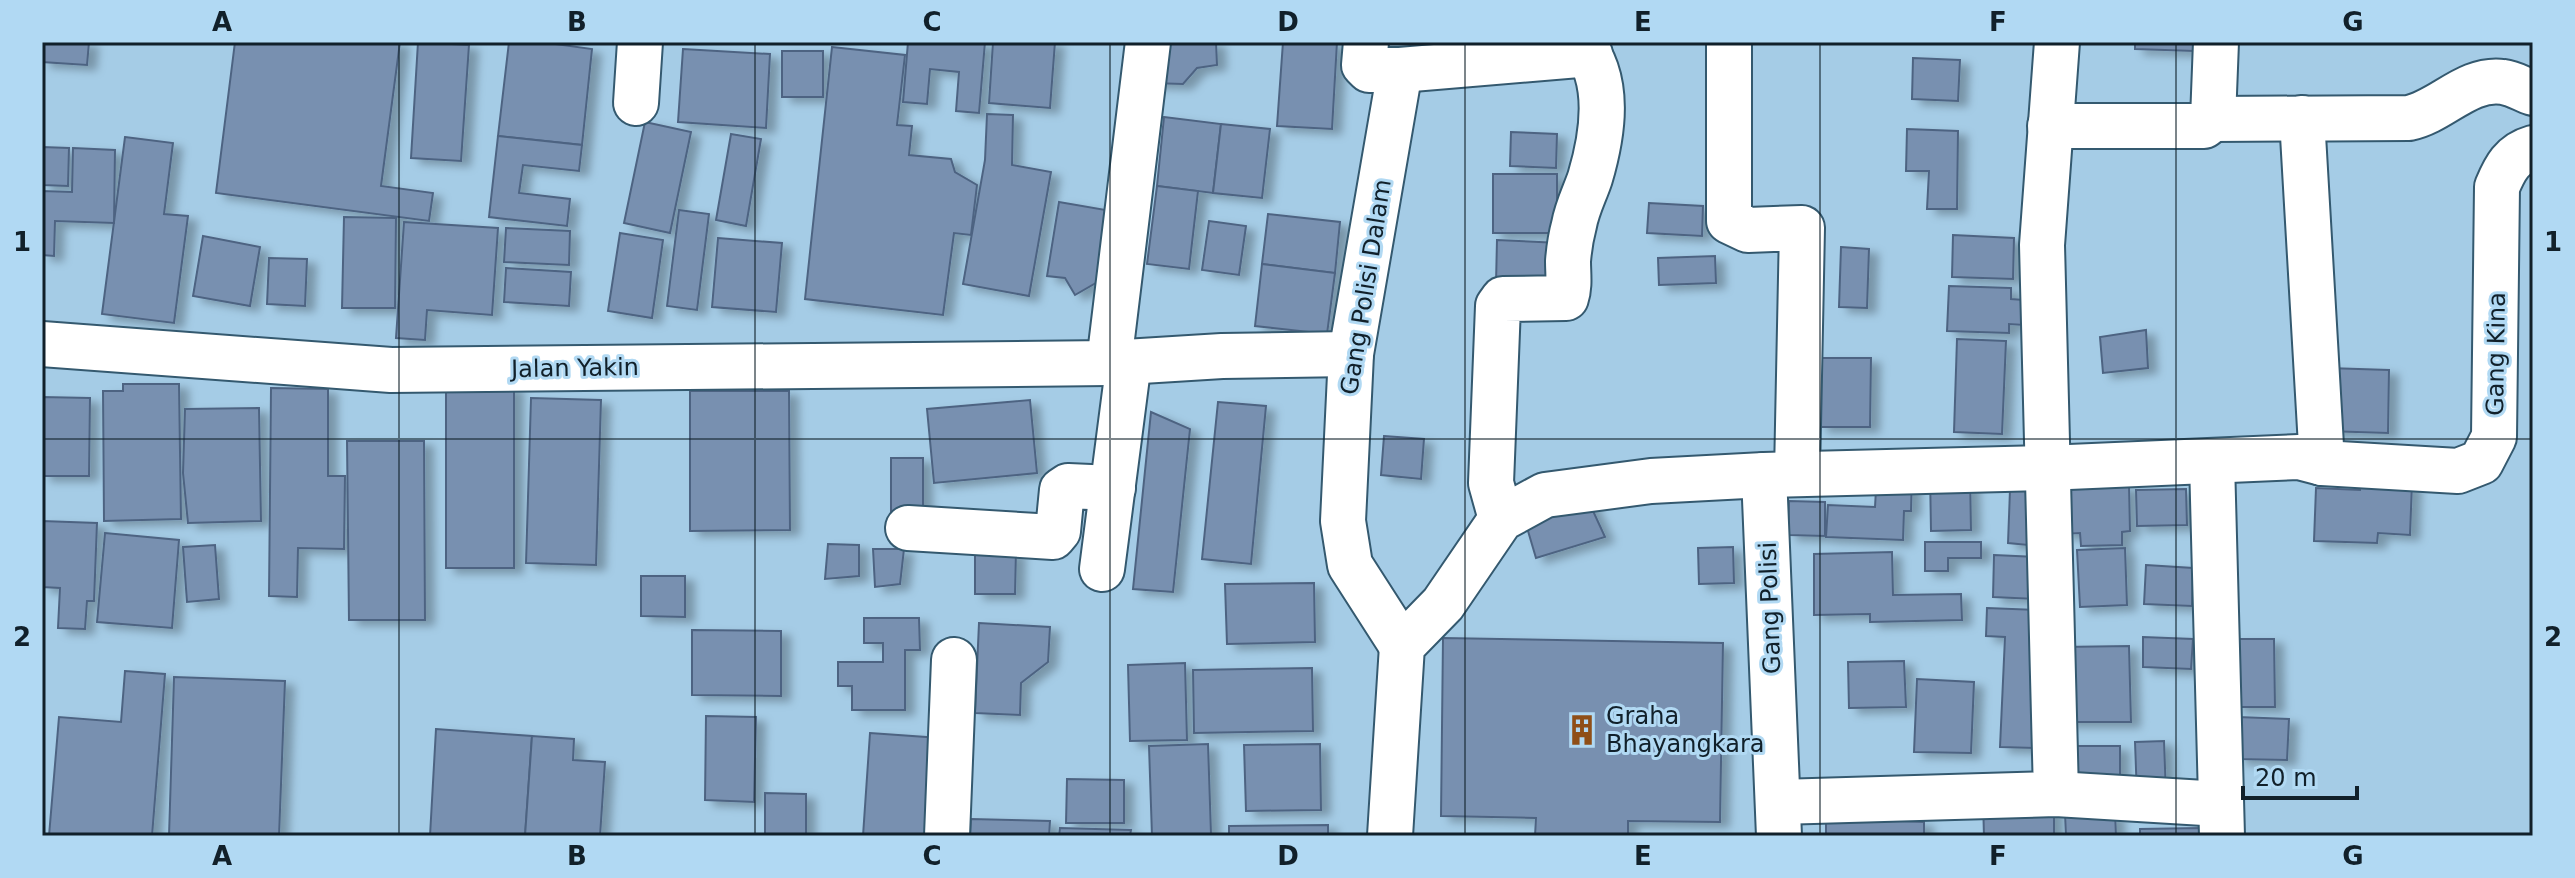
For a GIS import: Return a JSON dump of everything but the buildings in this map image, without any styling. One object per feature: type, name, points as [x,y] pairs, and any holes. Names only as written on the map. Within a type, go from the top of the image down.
[{"type":"street","points":[[636,103],[640,42]]},
{"type":"street","points":[[1102,569],[1113,488],[1119,362],[1148,42]]},
{"type":"street","points":[[1366,42],[1364,65],[1369,70],[1400,70],[1585,48],[1602,86],[1600,127],[1590,177],[1574,221],[1566,298],[1503,299],[1498,306],[1491,483],[1501,519],[1443,604],[1402,646],[1390,836]]},
{"type":"street","name":"Gang Polisi","points":[[1729,42],[1729,221],[1748,230],[1802,228],[1781,474],[1779,819]]},
{"type":"street","points":[[2056,794],[2042,245],[2057,42]]},
{"type":"street","points":[[2213,119],[2216,42]]},
{"type":"street","name":"Gang Polisi Dalam","points":[[1400,70],[1351,354],[1343,521],[1350,565],[1402,646]]},
{"type":"street","points":[[2050,126],[2190,127],[2204,126],[2213,119],[2409,118],[2424,115],[2475,84],[2504,82],[2533,93]]},
{"type":"street","points":[[2302,118],[2322,463]]},
{"type":"street","name":"Gang Kina","points":[[1501,519],[1545,495],[1651,481],[1781,474],[2046,468],[2299,457],[2322,463],[2458,471],[2481,462],[2494,437],[2497,187],[2506,165],[2523,151],[2533,148]]},
{"type":"street","name":"Jalan Yakin","points":[[42,344],[391,370],[1119,362],[1351,354]]},
{"type":"street","points":[[1779,819],[2056,794],[2222,820],[2212,462]]},
{"type":"street","points":[[908,528],[1053,537],[1058,531],[1062,490],[1068,486],[1113,488]]},
{"type":"street","points":[[947,836],[954,660]]},
{"type":"place","name":"Graha Bhayangkara","points":[[1582,730]]}]
